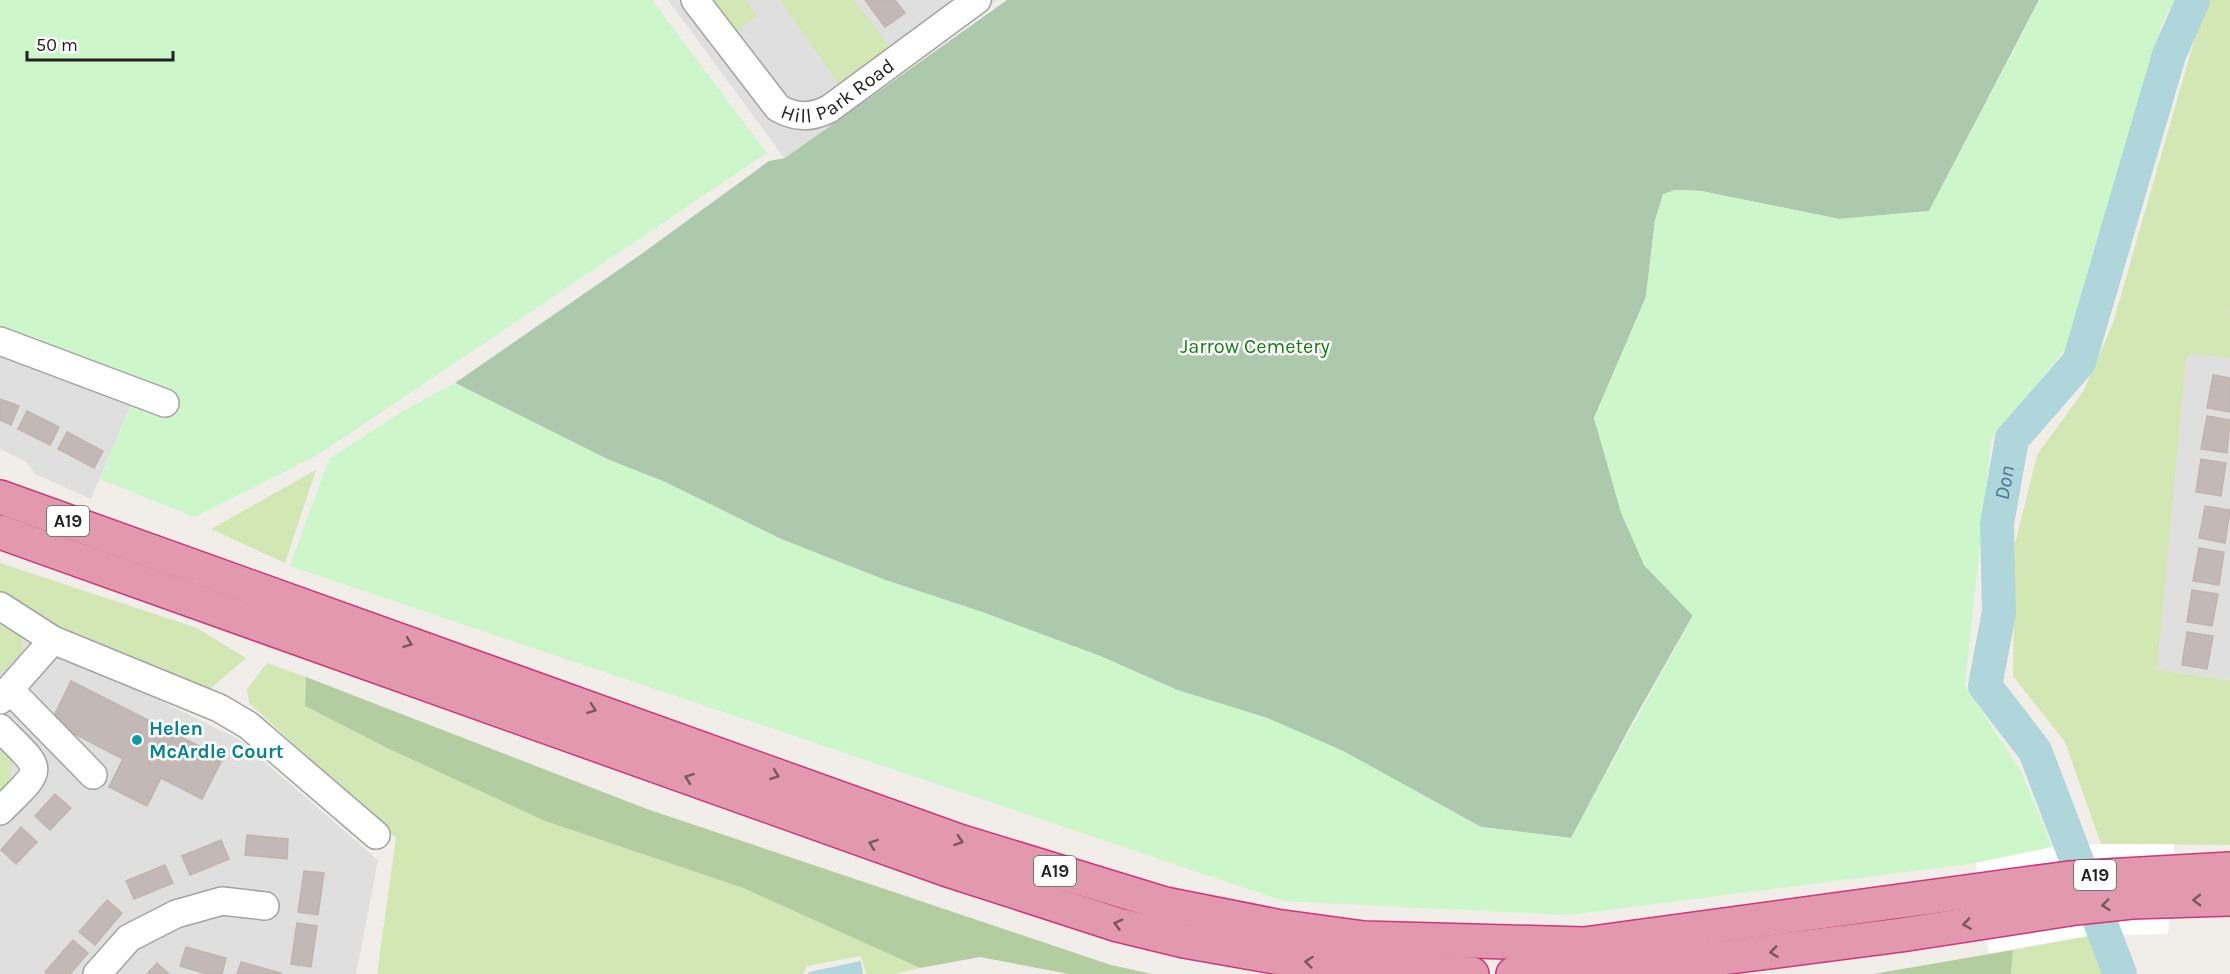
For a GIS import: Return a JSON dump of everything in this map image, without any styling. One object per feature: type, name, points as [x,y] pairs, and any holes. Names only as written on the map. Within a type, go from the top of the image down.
[{"type":"highway","points":[[0,475],[160,536],[271,583],[359,625]]},
{"type":"highway","name":"A19","points":[[0,497],[959,841],[1165,904],[1276,926],[1364,938],[1584,944],[1845,909],[2022,899],[2076,908],[2230,869]]},
{"type":"highway","name":"A19","points":[[0,532],[945,869],[1118,925],[1184,941],[1298,961],[1388,970],[1472,974]]},
{"type":"highway","points":[[0,552],[210,619],[350,658]]},
{"type":"highway","name":"A19","points":[[2168,886],[2230,899]]},
{"type":"highway","name":"A19","points":[[1513,974],[1698,962],[1901,935],[2022,899]]},
{"type":"street","name":"Hill Park Road","points":[[695,0],[778,108],[802,117],[816,115],[829,109],[959,5]]},
{"type":"street","points":[[0,340],[165,403]]},
{"type":"street","points":[[0,606],[53,640],[219,708],[263,737],[376,835]]},
{"type":"street","points":[[53,640],[5,695],[93,775]]},
{"type":"street","points":[[0,728],[33,761],[35,768],[32,778],[0,811]]},
{"type":"street","points":[[97,974],[129,938],[176,914],[222,901],[265,906]]},
{"type":"shaded area","points":[[668,0],[997,0],[785,159]]},
{"type":"shaded area","points":[[2230,306],[2230,680],[2156,670],[2186,359]]},
{"type":"shaded area","points":[[0,327],[140,384],[91,499],[35,474],[27,462],[0,449]]},
{"type":"shaded area","points":[[0,611],[71,657],[238,739],[378,860],[356,974],[0,974]]},
{"type":"green space","points":[[0,0],[652,0],[767,153],[319,454],[195,517],[100,479],[140,384],[0,327]]},
{"type":"green space","points":[[712,0],[746,0],[757,16],[732,33]]},
{"type":"green space","points":[[780,0],[854,0],[892,50],[841,87]]},
{"type":"green space","name":"Jarrow Cemetery","points":[[1007,0],[2039,0],[1929,211],[1839,219],[1701,191],[1675,190],[1655,220],[1646,297],[1594,418],[1644,565],[1693,615],[1571,838],[1481,827],[1343,751],[1267,718],[1177,690],[1100,656],[982,612],[885,580],[781,539],[665,482],[609,460],[455,383],[640,255],[769,161],[785,158]]},
{"type":"green space","points":[[2040,0],[2175,0],[2163,21],[2066,348],[1991,440],[1965,686],[2022,773],[2052,847],[1976,863],[1569,915],[1284,901],[290,566],[329,459],[403,411],[455,383],[609,460],[665,482],[781,539],[885,580],[982,612],[1100,656],[1177,690],[1267,718],[1343,751],[1481,827],[1571,838],[1693,616],[1644,565],[1621,513],[1594,418],[1646,297],[1655,220],[1663,194],[1675,190],[1701,191],[1839,219],[1929,211]]},
{"type":"green space","points":[[2209,0],[2230,0],[2230,306],[2221,317],[2230,308],[2230,358],[2191,354],[2186,359],[2157,670],[2230,680],[2230,845],[2101,844],[2065,742],[2013,676],[2015,544],[2037,455],[2084,390],[2113,323],[2202,13]]},
{"type":"green space","points":[[316,470],[285,563],[211,529]]},
{"type":"green space","points":[[0,563],[197,628],[246,658],[209,690],[47,626],[0,595]]},
{"type":"green space","points":[[0,620],[21,634],[23,652],[0,674]]},
{"type":"green space","points":[[267,663],[306,677],[305,706],[387,748],[545,821],[743,888],[920,968],[895,974],[866,974],[861,956],[807,966],[803,974],[377,974],[396,838],[249,703],[247,689]]},
{"type":"green space","points":[[306,677],[647,809],[1111,965],[1152,974],[1069,974],[980,957],[920,968],[743,888],[545,821],[387,748],[305,706]]},
{"type":"green space","points":[[0,745],[13,756],[8,790],[0,797]]},
{"type":"green space","points":[[2088,936],[2104,974],[2011,974],[2013,950]]},
{"type":"green space","points":[[2013,950],[2011,974],[1873,974]]},
{"type":"water","points":[[861,961],[863,974],[808,974],[809,972]]},
{"type":"pier","points":[[2174,844],[2168,934],[2088,936],[1989,953],[1976,863],[2052,847]]},
{"type":"building","points":[[865,0],[895,0],[905,13],[885,27]]},
{"type":"building","points":[[2213,375],[2230,378],[2230,412],[2207,408]]},
{"type":"building","points":[[0,399],[19,406],[11,425],[0,420]]},
{"type":"building","points":[[27,411],[59,427],[50,445],[18,429]]},
{"type":"building","points":[[2207,416],[2230,420],[2227,453],[2201,449]]},
{"type":"building","points":[[67,432],[103,451],[94,468],[58,449]]},
{"type":"building","points":[[2201,459],[2226,463],[2221,496],[2196,492]]},
{"type":"building","points":[[2205,506],[2230,510],[2225,543],[2199,538]]},
{"type":"building","points":[[2199,548],[2224,552],[2219,585],[2193,581]]},
{"type":"building","points":[[2192,590],[2218,594],[2212,626],[2187,622]]},
{"type":"building","points":[[2187,632],[2213,636],[2207,669],[2182,665]]},
{"type":"building","name":"Helen McArdle Court","points":[[71,681],[223,758],[202,799],[161,778],[147,806],[109,787],[123,759],[51,722]]},
{"type":"building","points":[[55,794],[71,808],[50,830],[35,816]]},
{"type":"building","points":[[21,827],[37,842],[16,864],[1,850]]},
{"type":"building","points":[[247,835],[288,839],[287,859],[245,855]]},
{"type":"building","points":[[221,840],[229,859],[190,875],[182,856]]},
{"type":"building","points":[[165,865],[173,883],[134,899],[126,881]]},
{"type":"building","points":[[304,871],[324,873],[318,915],[298,912]]},
{"type":"building","points":[[107,900],[122,913],[95,945],[79,932]]},
{"type":"building","points":[[297,923],[317,926],[311,967],[291,964]]},
{"type":"building","points":[[73,940],[88,953],[70,974],[45,972]]},
{"type":"building","points":[[186,947],[226,958],[222,974],[207,974],[180,966]]},
{"type":"building","points":[[241,962],[281,973],[281,974],[237,974]]},
{"type":"building","points":[[157,963],[169,974],[147,974]]},
{"type":"waterway","name":"Don","points":[[2120,974],[2035,751],[1985,686],[1999,612],[1997,524],[2012,439],[2079,362],[2169,55],[2193,0]]},
{"type":"place","name":"Helen McArdle Court","points":[[137,740]]}]
